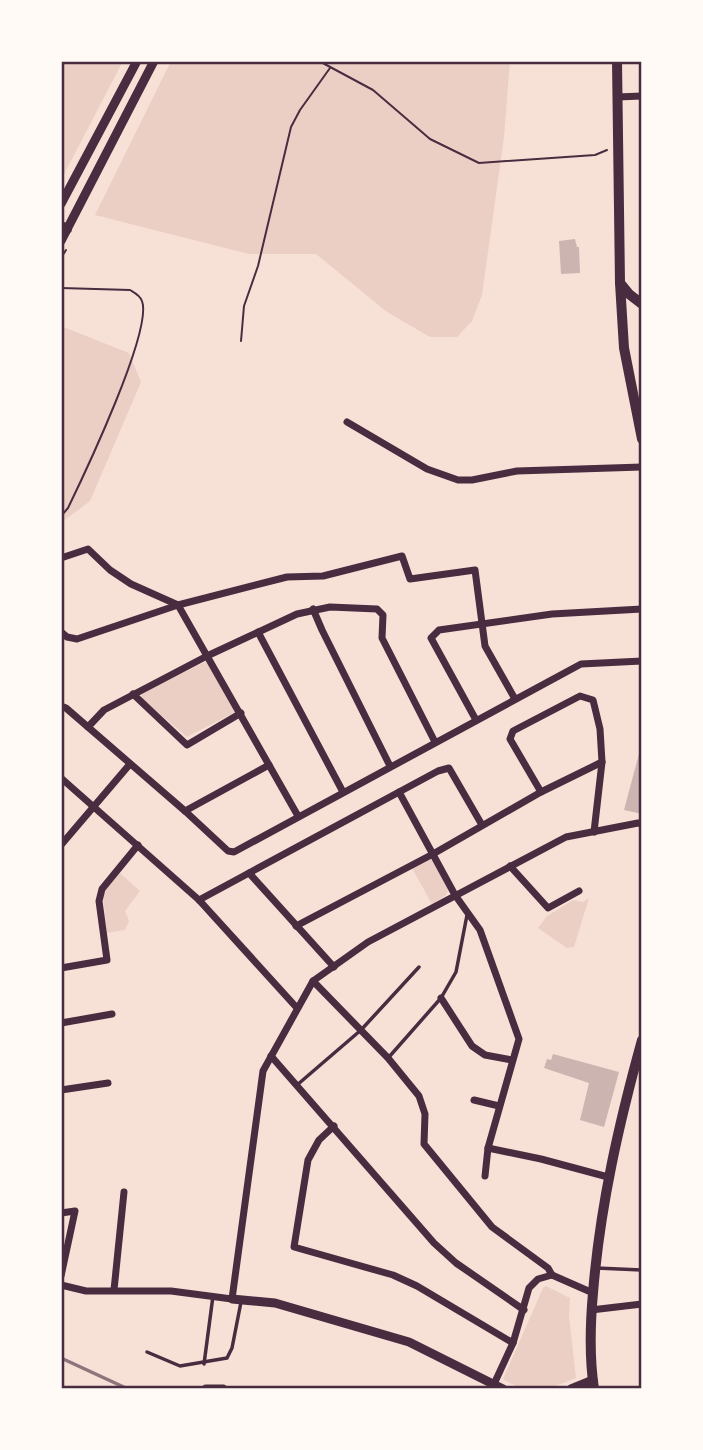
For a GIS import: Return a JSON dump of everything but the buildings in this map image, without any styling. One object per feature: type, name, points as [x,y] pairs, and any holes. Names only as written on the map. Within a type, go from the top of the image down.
[{"type":"main road","points":[[617,61],[620,283],[626,364],[642,439]]},
{"type":"main road","points":[[620,283],[642,304]]},
{"type":"main road","points":[[593,1384],[589,1350],[594,1268],[608,1177],[642,1040]]},
{"type":"street","points":[[61,204],[137,61]]},
{"type":"street","points":[[61,241],[64,227],[154,61]]},
{"type":"street","points":[[617,97],[642,96]]},
{"type":"street","points":[[347,422],[427,469],[458,480],[472,480],[517,471],[642,467]]},
{"type":"street","points":[[61,558],[88,549],[110,570],[131,584],[177,605],[298,816]]},
{"type":"street","points":[[61,632],[67,637],[77,639],[177,605],[287,577],[323,576],[402,556],[410,579],[475,570],[485,646],[515,699]]},
{"type":"street","points":[[88,727],[104,710],[133,694],[297,614],[330,607],[377,609],[383,615],[382,638],[435,742]]},
{"type":"street","points":[[313,609],[390,766]]},
{"type":"street","points":[[476,720],[431,638],[439,630],[552,614],[642,609]]},
{"type":"street","points":[[258,632],[343,792]]},
{"type":"street","points":[[61,706],[228,851],[234,852],[581,664],[642,661]]},
{"type":"street","points":[[133,694],[187,745],[241,713]]},
{"type":"street","points":[[541,792],[510,739],[513,731],[580,696],[593,699],[600,729],[602,762],[594,832]]},
{"type":"street","points":[[296,926],[541,792],[602,762]]},
{"type":"street","points":[[61,845],[130,764]]},
{"type":"street","points":[[185,811],[269,765]]},
{"type":"street","points":[[199,900],[438,771],[449,768],[482,825]]},
{"type":"street","points":[[61,778],[199,900],[297,1008]]},
{"type":"street","points":[[399,792],[455,895],[480,930],[519,1039],[488,1148],[485,1176]]},
{"type":"street","points":[[237,1299],[263,1071],[313,981],[368,943],[566,837],[642,824]]},
{"type":"street","points":[[61,968],[107,960],[99,901],[103,889],[138,845]]},
{"type":"street","points":[[510,866],[548,908],[579,891]]},
{"type":"street","points":[[249,873],[334,967]]},
{"type":"street","points":[[313,981],[388,1058],[419,1096],[425,1114],[424,1144],[492,1227],[548,1268],[552,1275],[593,1293]]},
{"type":"street","points":[[442,998],[472,1046],[485,1055],[512,1060]]},
{"type":"street","points":[[61,1023],[112,1014]]},
{"type":"street","points":[[271,1056],[434,1243],[456,1263],[524,1310]]},
{"type":"street","points":[[61,1090],[108,1083]]},
{"type":"street","points":[[474,1100],[499,1106]]},
{"type":"street","points":[[334,1126],[319,1140],[308,1160],[295,1247],[393,1275],[417,1286],[513,1343]]},
{"type":"street","points":[[488,1148],[608,1177]]},
{"type":"street","points":[[114,1290],[124,1192]]},
{"type":"street","points":[[61,1213],[75,1211],[61,1276]]},
{"type":"street","points":[[494,1384],[513,1343],[529,1287],[533,1282],[552,1275]]},
{"type":"street","points":[[61,1285],[86,1291],[171,1291],[275,1303],[409,1342],[503,1389]]},
{"type":"street","points":[[591,1310],[642,1304]]},
{"type":"street","points":[[571,1389],[593,1384]]},
{"type":"street","points":[[206,1389],[223,1389]]},
{"type":"lane","points":[[388,1058],[442,998],[456,972],[468,913]]},
{"type":"lane","points":[[297,1085],[361,1030],[419,967]]},
{"type":"lane","points":[[594,1268],[642,1270]]},
{"type":"lane","points":[[204,1364],[213,1296]]},
{"type":"lane","points":[[147,1352],[180,1366],[227,1358],[232,1348],[237,1299]]},
{"type":"path","points":[[318,61],[373,90],[430,139],[479,163],[595,155],[618,146]]},
{"type":"path","points":[[241,341],[244,306],[258,266],[291,127],[330,67]]},
{"type":"path","points":[[61,288],[130,290],[139,296],[143,309],[140,329],[99,444],[68,508],[61,516]]},
{"type":"shaded area","points":[[61,61],[123,61],[61,180]]},
{"type":"shaded area","points":[[171,61],[510,61],[504,137],[482,295],[472,321],[457,337],[430,337],[387,312],[316,254],[249,254],[95,215]]},
{"type":"shaded area","points":[[61,326],[129,353],[141,382],[90,501],[61,523]]},
{"type":"shaded area","points":[[205,662],[211,664],[235,712],[187,737],[141,698],[142,693]]},
{"type":"shaded area","points":[[432,860],[448,890],[446,895],[432,904],[412,868]]},
{"type":"shaded area","points":[[120,873],[140,891],[125,911],[129,921],[125,930],[107,933],[104,892]]},
{"type":"shaded area","points":[[589,898],[574,947],[567,948],[538,928],[547,916],[573,900],[583,902]]},
{"type":"shaded area","points":[[546,1286],[570,1298],[569,1316],[576,1378],[548,1388],[522,1388],[503,1379]]},
{"type":"railway","points":[[61,1358],[128,1389]]}]
